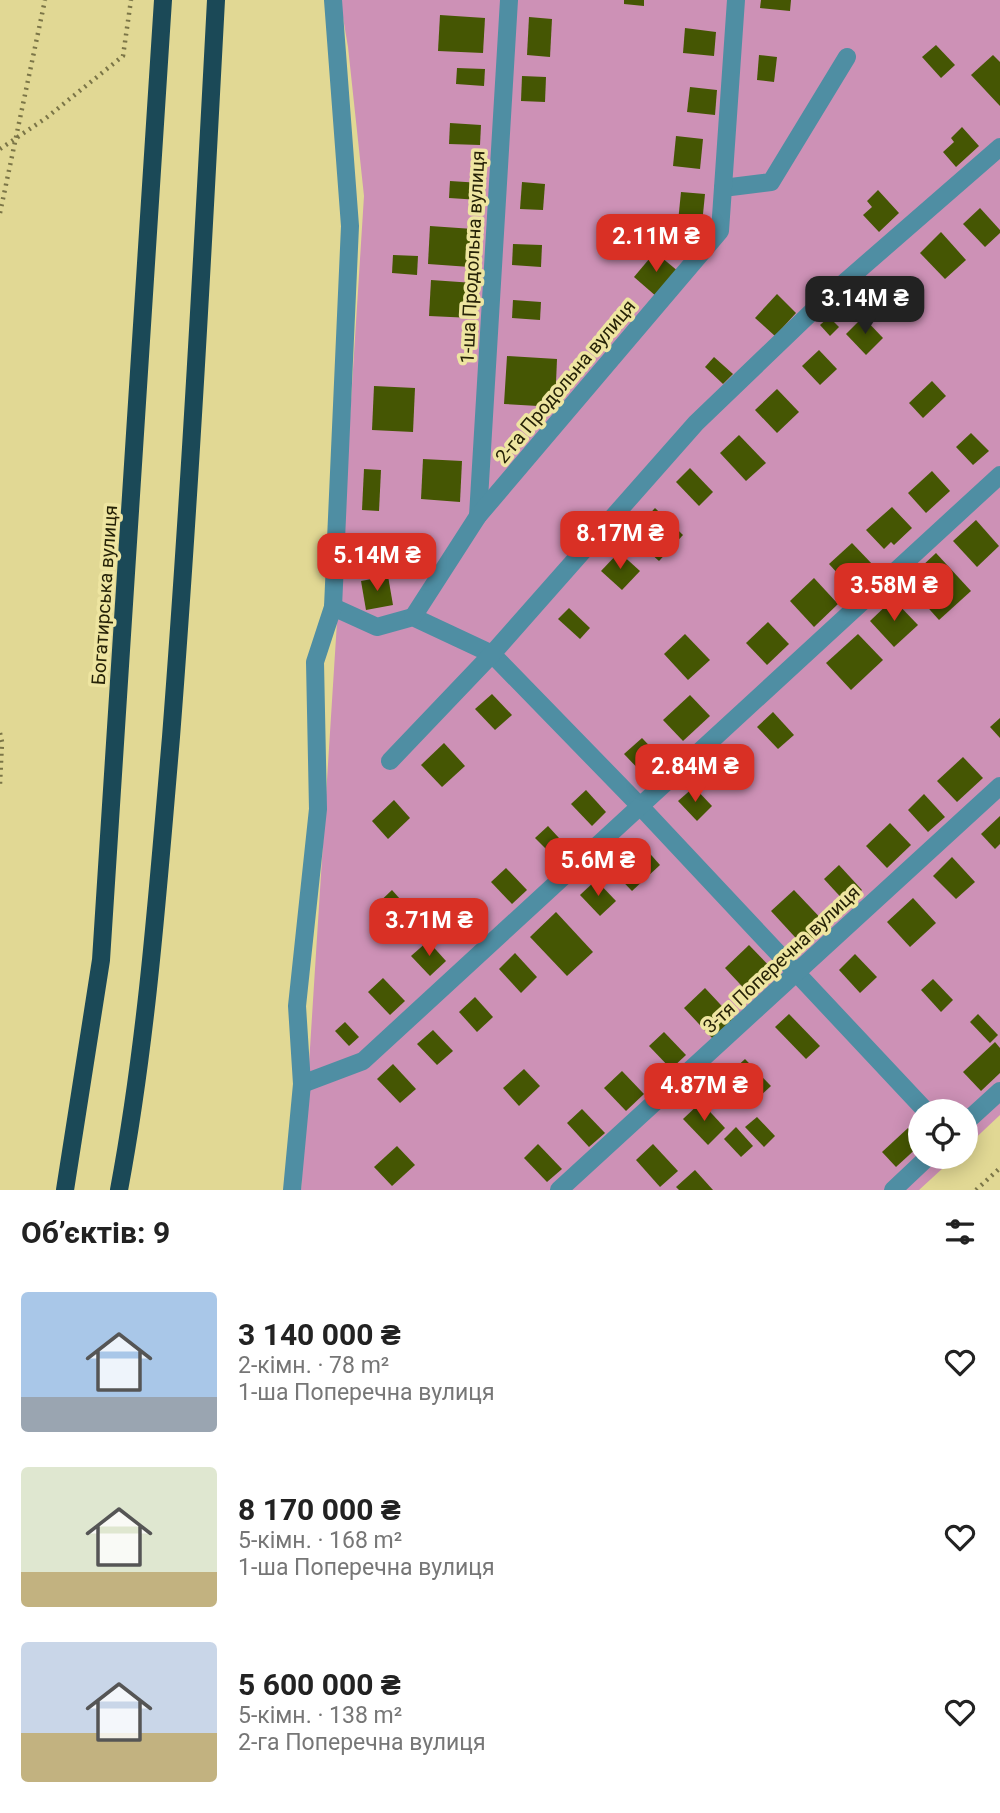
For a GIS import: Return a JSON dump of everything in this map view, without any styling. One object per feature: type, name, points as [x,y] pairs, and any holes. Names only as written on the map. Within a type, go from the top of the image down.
[{"type":"main road","name":"Богатирська вулиця","points":[[65,1190],[101,960],[163,0]]},
{"type":"main road","points":[[119,1190],[133,1115],[160,863],[198,348],[216,0]]},
{"type":"street","points":[[292,1190],[302,1084],[298,1006],[317,810],[315,662],[333,607],[350,226],[333,0]]},
{"type":"street","name":"1-ша Продольна вулиця","points":[[478,516],[509,0]]},
{"type":"street","name":"2-га Продольна вулиця","points":[[413,617],[478,516],[720,231],[736,0]]},
{"type":"street","points":[[723,188],[771,182],[848,57]]},
{"type":"street","points":[[390,761],[492,654],[696,423],[822,302],[1000,147]]},
{"type":"street","points":[[302,1084],[363,1060],[1000,475]]},
{"type":"street","points":[[333,607],[377,627],[413,617],[492,654],[639,805],[915,1099]]},
{"type":"street","name":"3-тя Поперечна вулиця","points":[[559,1190],[1000,786]]},
{"type":"street","points":[[978,1111],[1000,1091]]},
{"type":"street","points":[[893,1190],[916,1169]]},
{"type":"path","points":[[0,213],[45,0]]},
{"type":"path","points":[[0,149],[46,118],[123,56],[131,0]]},
{"type":"path","points":[[0,733],[0,785]]},
{"type":"path","points":[[976,1190],[1000,1168]]},
{"type":"shaded area","points":[[340,0],[1000,0],[1000,1115],[978,1136],[978,1099],[908,1099],[908,1169],[942,1169],[919,1190],[301,1190],[364,196],[348,47]]},
{"type":"building","points":[[624,0],[644,0],[644,6],[624,4]]},
{"type":"building","points":[[761,0],[791,0],[790,11],[760,8]]},
{"type":"building","points":[[440,15],[485,18],[483,53],[438,51]]},
{"type":"building","points":[[529,17],[552,19],[550,57],[527,55]]},
{"type":"building","points":[[685,28],[716,32],[714,56],[683,53]]},
{"type":"building","points":[[936,45],[955,65],[941,78],[922,57]]},
{"type":"building","points":[[759,55],[777,57],[774,82],[757,80]]},
{"type":"building","points":[[993,55],[1000,62],[1000,106],[971,75]]},
{"type":"building","points":[[457,68],[485,69],[484,86],[456,84]]},
{"type":"building","points":[[522,76],[546,77],[545,102],[521,101]]},
{"type":"building","points":[[690,87],[717,90],[715,115],[687,112]]},
{"type":"building","points":[[450,123],[481,125],[480,145],[449,144]]},
{"type":"building","points":[[962,127],[979,146],[956,167],[943,152],[954,142],[951,138]]},
{"type":"building","points":[[676,136],[703,139],[700,169],[673,166]]},
{"type":"building","points":[[450,181],[481,183],[480,200],[449,198]]},
{"type":"building","points":[[522,182],[545,184],[543,210],[520,209]]},
{"type":"building","points":[[878,190],[899,213],[879,232],[863,215],[872,207],[867,201]]},
{"type":"building","points":[[681,192],[705,194],[702,224],[678,222]]},
{"type":"building","points":[[980,208],[1000,230],[985,247],[963,224]]},
{"type":"building","points":[[430,226],[473,229],[470,267],[428,264]]},
{"type":"building","points":[[941,232],[966,260],[945,279],[920,253]]},
{"type":"building","points":[[513,244],[542,245],[541,267],[512,265]]},
{"type":"building","points":[[655,252],[679,272],[657,297],[634,277]]},
{"type":"building","points":[[393,255],[418,256],[417,275],[392,273]]},
{"type":"building","points":[[894,276],[913,297],[895,313],[876,292]]},
{"type":"building","points":[[431,280],[474,283],[472,318],[429,316]]},
{"type":"building","points":[[777,294],[796,313],[775,336],[755,318]]},
{"type":"building","points":[[513,300],[541,302],[540,320],[512,318]]},
{"type":"building","points":[[829,317],[839,327],[830,336],[820,325]]},
{"type":"building","points":[[863,317],[883,338],[866,355],[846,334]]},
{"type":"building","points":[[819,350],[837,369],[820,385],[802,366]]},
{"type":"building","points":[[507,356],[557,359],[555,407],[504,404]]},
{"type":"building","points":[[714,357],[733,374],[723,384],[705,367]]},
{"type":"building","points":[[932,381],[946,396],[923,418],[909,403]]},
{"type":"building","points":[[374,386],[415,388],[413,432],[372,430]]},
{"type":"building","points":[[777,389],[799,412],[777,433],[755,410]]},
{"type":"building","points":[[971,433],[989,451],[973,465],[956,447]]},
{"type":"building","points":[[739,435],[766,463],[746,481],[720,453]]},
{"type":"building","points":[[423,459],[462,461],[460,502],[421,499]]},
{"type":"building","points":[[690,468],[713,492],[699,506],[676,482]]},
{"type":"building","points":[[364,469],[381,470],[379,511],[362,510]]},
{"type":"building","points":[[932,471],[950,491],[926,513],[908,493]]},
{"type":"building","points":[[892,507],[912,528],[894,545],[891,542],[884,549],[866,530]]},
{"type":"building","points":[[655,508],[683,535],[659,561],[630,535]]},
{"type":"building","points":[[976,520],[999,546],[977,567],[953,541]]},
{"type":"building","points":[[852,543],[874,566],[851,588],[829,564]]},
{"type":"building","points":[[619,552],[640,571],[622,590],[601,571]]},
{"type":"building","points":[[936,553],[971,591],[939,620],[905,582]]},
{"type":"building","points":[[388,576],[393,605],[366,610],[361,581]]},
{"type":"building","points":[[814,578],[838,604],[814,627],[790,601]]},
{"type":"building","points":[[893,599],[918,625],[894,647],[870,621]]},
{"type":"building","points":[[569,608],[590,628],[580,639],[558,619]]},
{"type":"building","points":[[768,622],[789,644],[767,665],[746,643]]},
{"type":"building","points":[[685,634],[710,660],[688,680],[664,654]]},
{"type":"building","points":[[858,634],[883,660],[851,690],[826,663]]},
{"type":"building","points":[[492,694],[512,715],[495,730],[475,709]]},
{"type":"building","points":[[690,695],[710,716],[683,741],[663,720]]},
{"type":"building","points":[[773,712],[794,735],[778,749],[757,727]]},
{"type":"building","points":[[1000,718],[1000,738],[990,727]]},
{"type":"building","points":[[642,738],[663,760],[645,776],[624,754]]},
{"type":"building","points":[[444,743],[465,766],[442,787],[421,765]]},
{"type":"building","points":[[732,752],[752,774],[734,790],[714,768]]},
{"type":"building","points":[[963,757],[983,778],[957,802],[937,781]]},
{"type":"building","points":[[694,787],[712,806],[697,821],[678,801]]},
{"type":"building","points":[[586,790],[606,812],[592,826],[571,804]]},
{"type":"building","points":[[924,794],[945,817],[928,832],[908,810]]},
{"type":"building","points":[[394,800],[410,818],[388,839],[372,821]]},
{"type":"building","points":[[1000,816],[1000,844],[995,849],[981,834]]},
{"type":"building","points":[[890,823],[911,845],[887,868],[866,846]]},
{"type":"building","points":[[548,826],[570,850],[558,861],[535,838]]},
{"type":"building","points":[[637,839],[660,865],[632,891],[608,866]]},
{"type":"building","points":[[952,857],[975,882],[956,899],[933,876]]},
{"type":"building","points":[[839,865],[862,890],[847,904],[824,879]]},
{"type":"building","points":[[506,868],[527,890],[512,904],[491,882]]},
{"type":"building","points":[[596,880],[616,901],[600,916],[580,895]]},
{"type":"building","points":[[392,890],[408,908],[388,927],[372,909]]},
{"type":"building","points":[[794,890],[828,926],[805,948],[771,911]]},
{"type":"building","points":[[913,898],[936,923],[910,947],[887,922]]},
{"type":"building","points":[[468,903],[486,923],[467,940],[449,921]]},
{"type":"building","points":[[556,912],[593,952],[567,976],[530,937]]},
{"type":"building","points":[[428,941],[446,961],[430,976],[411,956]]},
{"type":"building","points":[[749,945],[777,974],[752,997],[725,968]]},
{"type":"building","points":[[515,953],[537,977],[521,993],[499,969]]},
{"type":"building","points":[[855,954],[877,977],[860,993],[839,970]]},
{"type":"building","points":[[383,978],[405,1001],[390,1015],[368,992]]},
{"type":"building","points":[[933,979],[953,1000],[941,1012],[921,990]]},
{"type":"building","points":[[705,988],[734,1019],[713,1039],[684,1008]]},
{"type":"building","points":[[475,997],[493,1017],[477,1032],[459,1012]]},
{"type":"building","points":[[789,1014],[820,1046],[806,1059],[775,1027]]},
{"type":"building","points":[[978,1014],[998,1035],[990,1043],[970,1022]]},
{"type":"building","points":[[345,1022],[359,1037],[349,1046],[335,1031]]},
{"type":"building","points":[[433,1030],[453,1051],[437,1065],[417,1044]]},
{"type":"building","points":[[664,1032],[686,1055],[671,1069],[649,1046]]},
{"type":"building","points":[[995,1042],[1000,1048],[1000,1073],[981,1091],[963,1072]]},
{"type":"building","points":[[745,1059],[771,1086],[758,1098],[732,1071]]},
{"type":"building","points":[[393,1064],[416,1089],[400,1103],[377,1079]]},
{"type":"building","points":[[524,1069],[540,1086],[519,1106],[503,1088]]},
{"type":"building","points":[[622,1071],[644,1094],[626,1111],[604,1088]]},
{"type":"building","points":[[701,1102],[725,1128],[708,1145],[683,1119]]},
{"type":"building","points":[[582,1109],[605,1133],[589,1147],[567,1123]]},
{"type":"building","points":[[757,1117],[775,1136],[764,1147],[745,1127]]},
{"type":"building","points":[[736,1127],[753,1146],[741,1157],[724,1139]]},
{"type":"building","points":[[908,1128],[908,1156],[896,1167],[882,1152]]},
{"type":"building","points":[[538,1144],[562,1169],[547,1182],[524,1158]]},
{"type":"building","points":[[653,1144],[678,1171],[660,1187],[636,1160]]},
{"type":"building","points":[[397,1146],[415,1165],[392,1186],[374,1167]]},
{"type":"building","points":[[695,1170],[713,1190],[679,1190],[676,1187]]}]
